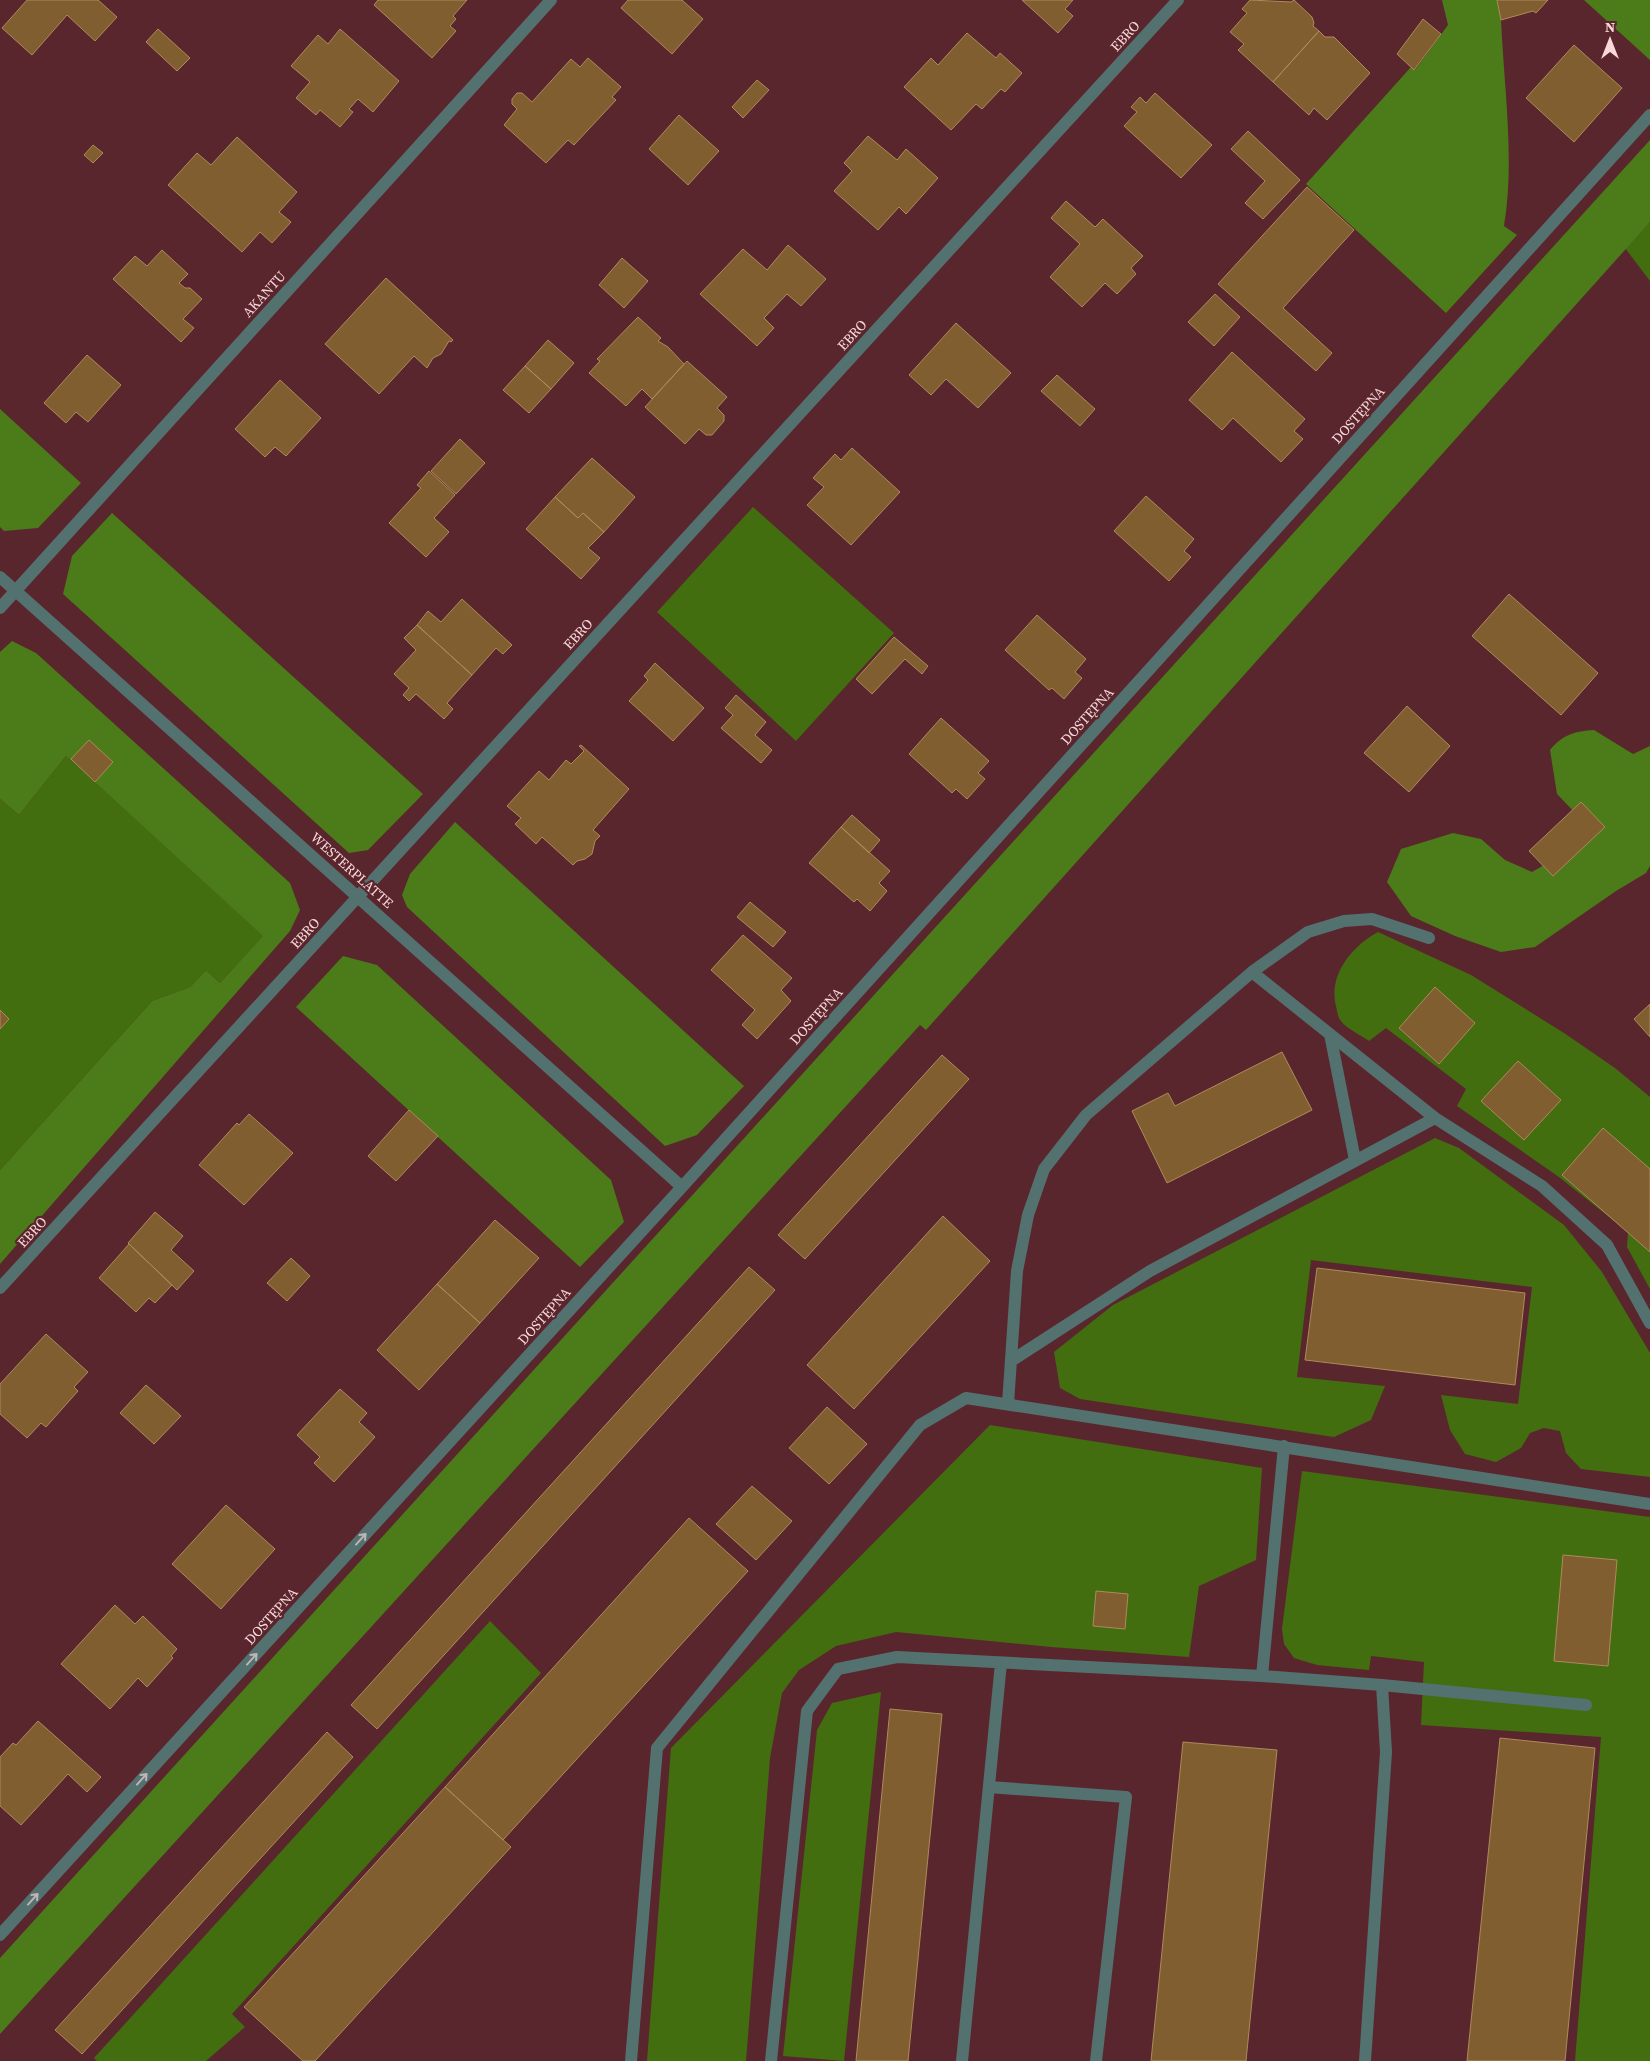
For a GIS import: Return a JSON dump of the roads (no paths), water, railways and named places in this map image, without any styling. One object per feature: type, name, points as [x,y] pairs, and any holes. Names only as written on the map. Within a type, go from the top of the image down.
[{"type":"street","name":"AKANTU","points":[[0,608],[551,0]]},
{"type":"street","name":"EBRO","points":[[0,1288],[1178,0]]},
{"type":"street","name":"DOSTĘPNA","points":[[0,1935],[682,1187],[1650,115]]},
{"type":"street","name":"WESTERPLATTE","points":[[0,577],[359,896],[682,1187]]},
{"type":"street","points":[[1008,1404],[1017,1271],[1028,1215],[1044,1169],[1086,1115],[1252,972],[1308,932],[1344,921],[1372,919],[1429,938]]},
{"type":"street","points":[[1252,972],[1434,1118],[1542,1186],[1607,1245],[1650,1323]]},
{"type":"street","points":[[1330,1034],[1356,1160]]},
{"type":"street","points":[[1010,1361],[1150,1271],[1434,1118]]},
{"type":"street","points":[[631,2061],[657,1748],[920,1425],[966,1398],[1650,1504]]},
{"type":"street","points":[[1262,1676],[1284,1446]]},
{"type":"street","points":[[771,2061],[807,1711],[838,1668],[897,1657],[1262,1676],[1382,1685],[1586,1705]]},
{"type":"street","points":[[962,2061],[1001,1663]]},
{"type":"street","points":[[1365,2061],[1386,1752],[1382,1685]]},
{"type":"street","points":[[989,1787],[1126,1797],[1096,2061]]}]
